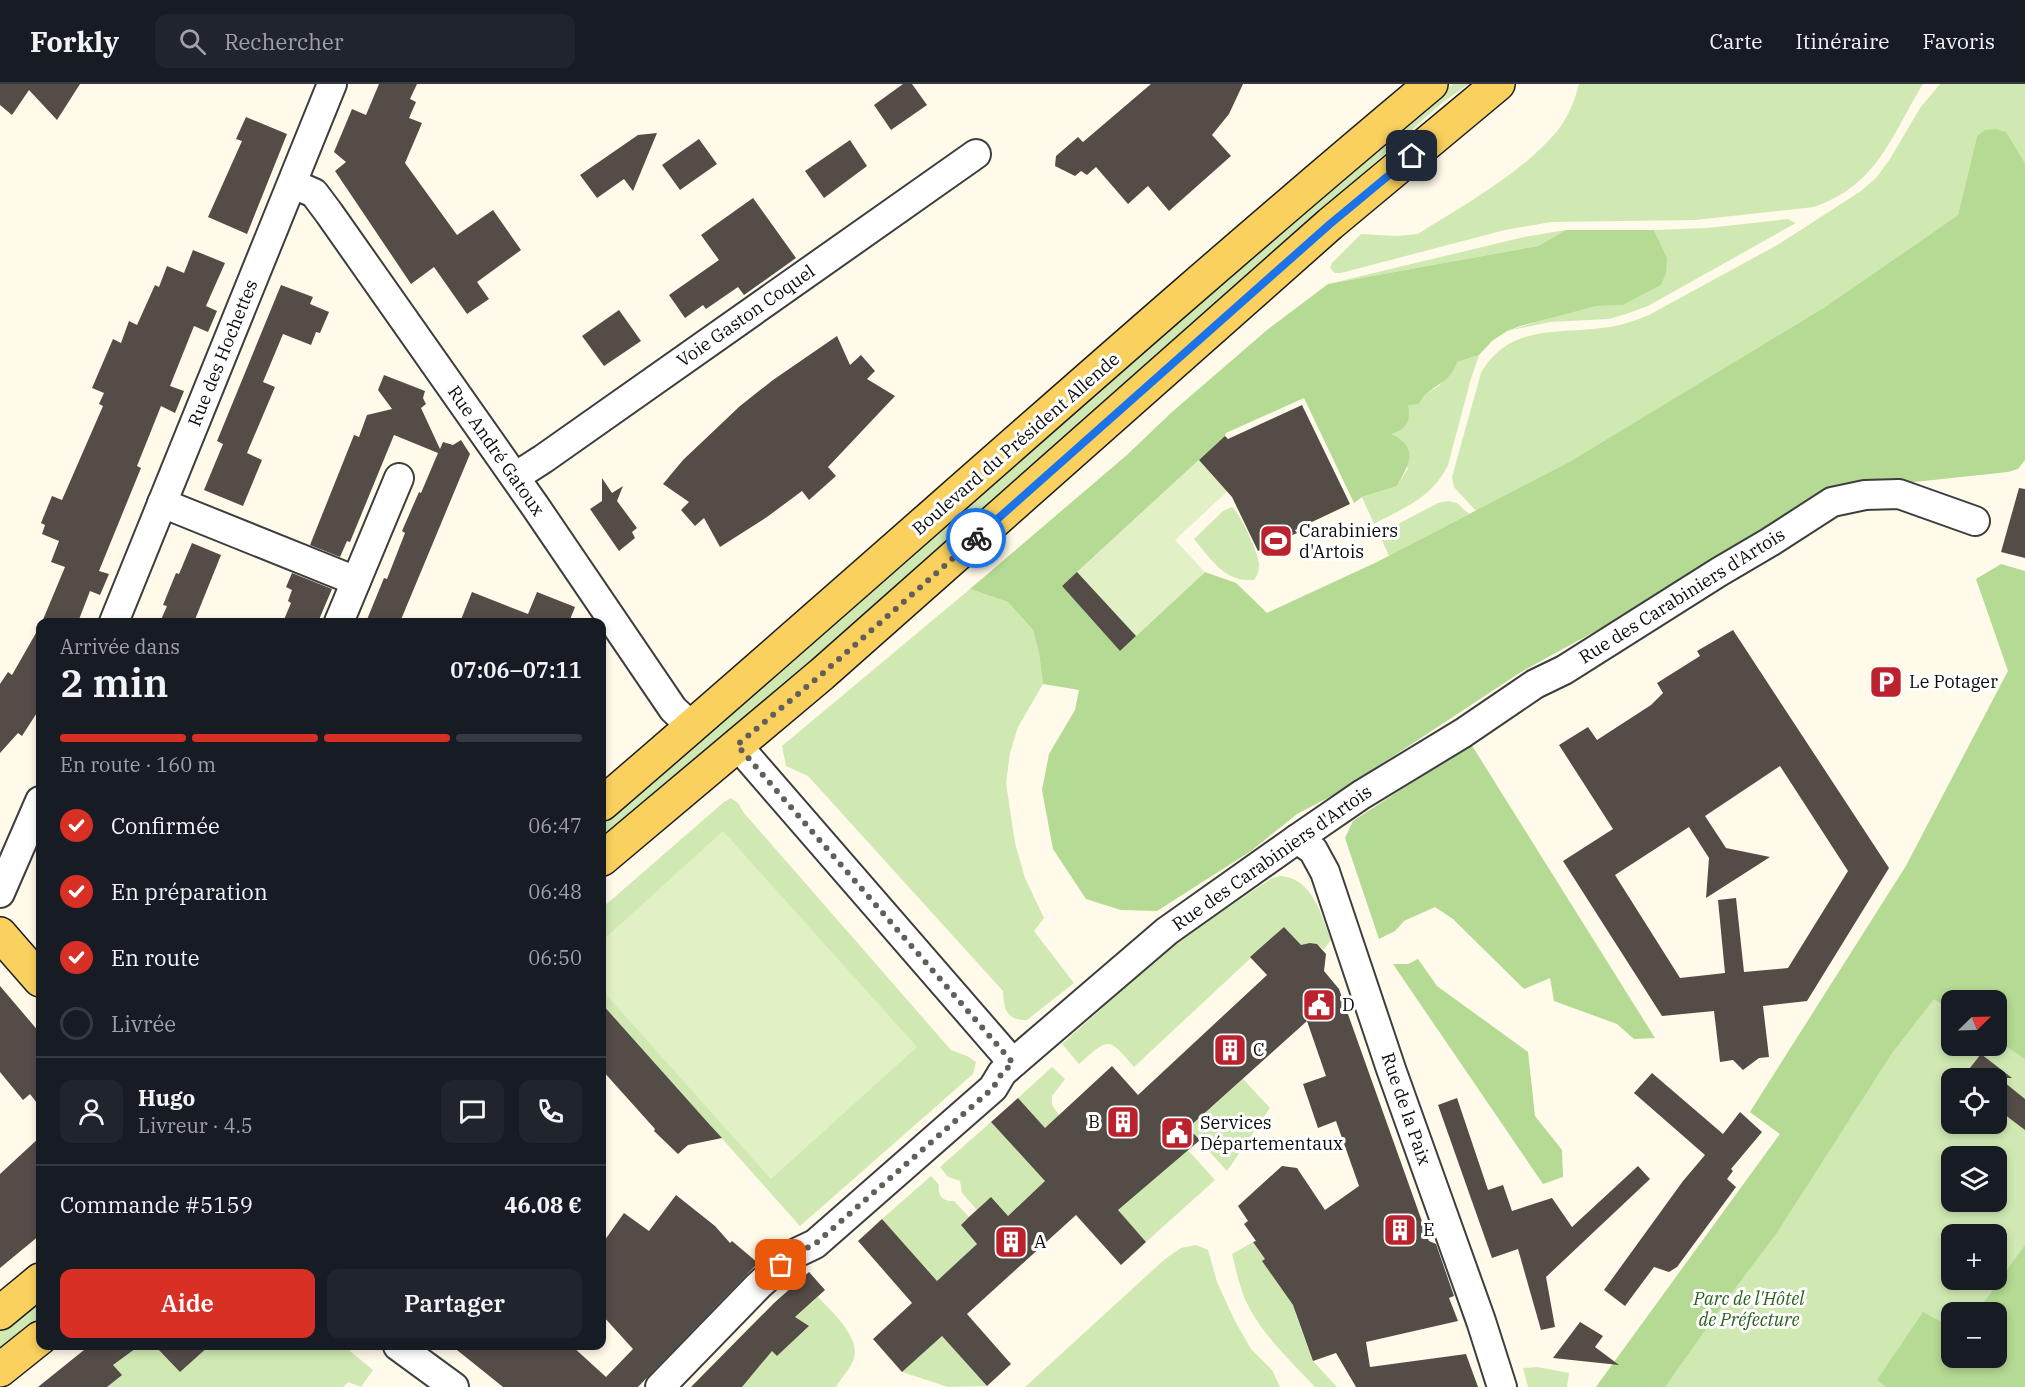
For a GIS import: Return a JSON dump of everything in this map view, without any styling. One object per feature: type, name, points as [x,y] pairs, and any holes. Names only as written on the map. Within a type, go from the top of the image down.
[{"type":"main road","name":"Boulevard du Président Allende","points":[[606,801],[1276,213],[1431,84]]},
{"type":"main road","points":[[606,856],[831,666],[1330,224],[1498,84]]},
{"type":"main road","points":[[0,934],[36,975]]},
{"type":"main road","points":[[0,1313],[36,1283]]},
{"type":"main road","points":[[0,1370],[36,1341]]},
{"type":"street","name":"Rue des Hochettes","points":[[116,618],[332,84]]},
{"type":"street","name":"Voie Gaston Coquel","points":[[515,477],[976,154]]},
{"type":"street","name":"Rue André Gatoux","points":[[293,184],[314,193],[329,213],[515,477],[673,709],[692,727]]},
{"type":"street","points":[[341,618],[399,478]]},
{"type":"street","name":"Rue des Carabiniers d'Artois","points":[[660,1387],[758,1286],[792,1255],[815,1244],[993,1088],[1002,1073],[1013,1063],[1167,931],[1361,795],[1463,733],[1535,684],[1564,670],[1832,501],[1865,495],[1899,494],[1976,521]]},
{"type":"street","points":[[162,503],[356,581]]},
{"type":"street","points":[[737,745],[1013,1063]]},
{"type":"street","points":[[1,890],[36,810]]},
{"type":"street","name":"Rue de la Paix","points":[[1297,839],[1313,850],[1325,872],[1502,1387]]},
{"type":"street","points":[[403,1350],[454,1387]]},
{"type":"green space","points":[[1453,84],[1469,84],[1443,102],[606,842],[606,822],[800,654],[1288,221]]},
{"type":"green space","points":[[1579,84],[1923,84],[1891,140],[1868,172],[1854,186],[1836,198],[1814,207],[1695,220],[1551,222],[1505,230],[1341,273],[1335,273],[1330,268],[1332,263],[1361,234],[1397,236],[1418,234],[1511,174],[1544,146],[1558,130],[1571,108]]},
{"type":"green space","points":[[1940,84],[2025,84],[2025,163],[2006,132],[1977,136],[1958,215],[1825,307],[1569,462],[1476,511],[1454,487],[1452,477],[1481,373],[1506,345],[1538,334],[1610,327],[1639,319],[1779,244],[1861,191],[1876,178],[1920,108]]},
{"type":"green space","points":[[1996,129],[2006,132],[2025,163],[2025,460],[2018,469],[1905,483],[1696,576],[1521,672],[1339,792],[1297,814],[1251,851],[1157,911],[1121,910],[1086,899],[1053,849],[1042,790],[1049,754],[1075,710],[1079,690],[1043,684],[1033,630],[1008,602],[970,589],[1128,454],[1172,412],[1267,330],[1328,284],[1538,246],[1566,230],[1654,230],[1667,258],[1666,273],[1661,285],[1623,305],[1596,306],[1520,326],[1492,341],[1479,355],[1457,362],[1449,376],[1427,393],[1419,404],[1408,405],[1407,424],[1401,430],[1391,434],[1400,439],[1409,451],[1408,464],[1397,486],[1362,497],[1354,503],[1304,398],[1226,433],[1062,586],[1121,650],[1205,572],[1236,583],[1267,613],[1377,562],[1569,462],[1825,307],[1958,215],[1977,136],[1985,130]]},
{"type":"green space","points":[[1788,219],[1796,223],[1648,306],[1609,319],[1550,322],[1507,331],[1569,312],[1596,306],[1623,305],[1661,285],[1667,258],[1654,230],[1707,228]]},
{"type":"green space","points":[[1566,230],[1538,246],[1328,284],[1524,237]]},
{"type":"green space","points":[[1479,355],[1448,465],[1426,494],[1374,524],[1362,497],[1397,486],[1408,468],[1390,435],[1408,405],[1440,385],[1457,362]]},
{"type":"green space","points":[[1225,436],[1236,448],[1246,474],[1175,540],[1205,572],[1120,651],[1062,586]]},
{"type":"green space","points":[[1448,501],[1457,503],[1469,514],[1389,556],[1379,534],[1438,503]]},
{"type":"green space","points":[[1232,507],[1244,525],[1258,557],[1258,570],[1254,580],[1235,578],[1227,574],[1213,562],[1194,539],[1223,511]]},
{"type":"green space","points":[[2001,564],[2025,571],[2025,1059],[2007,1047],[2007,990],[1941,990],[1941,1004],[1934,999],[1892,1053],[1776,1234],[1665,1387],[1596,1387],[1780,1134],[1750,1112],[1906,866],[2008,671],[1976,579]]},
{"type":"green space","points":[[970,589],[1008,602],[1033,630],[1039,653],[1043,684],[1018,727],[1010,753],[1006,783],[1015,843],[1025,878],[1044,918],[1034,931],[1074,983],[1027,1020],[1010,1016],[1005,1009],[1003,991],[808,776],[786,766],[782,746]]},
{"type":"green space","name":"Parc de l'Hôtel de Préfecture","points":[[2025,644],[2025,1387],[1596,1387],[1780,1134],[1750,1112],[1906,866],[2008,671]]},
{"type":"green space","points":[[1471,744],[1655,1038],[1634,1039],[1617,1024],[1554,1001],[1550,978],[1524,989],[1453,919],[1435,907],[1404,921],[1395,931],[1379,939],[1345,838],[1353,821]]},
{"type":"green space","points":[[731,798],[738,803],[744,813],[951,1050],[976,1062],[973,1074],[800,1226],[606,1008],[606,905]]},
{"type":"green space","points":[[723,831],[917,1047],[771,1179],[606,994],[606,937]]},
{"type":"green space","points":[[1280,876],[1300,883],[1314,899],[1331,940],[1324,949],[1313,943],[1302,947],[1284,927],[1134,1067],[1119,1050],[1108,1044],[1097,1049],[1079,1064],[1062,1044],[1174,944],[1272,878]]},
{"type":"green space","points":[[1418,959],[1437,986],[1528,1052],[1535,1116],[1562,1150],[1563,1177],[1543,1184],[1393,964],[1408,964]]},
{"type":"green space","points":[[1052,1067],[1065,1079],[1052,1096],[1052,1105],[1075,1138],[1064,1150],[1018,1098]]},
{"type":"green space","points":[[1243,1079],[1270,1108],[1227,1171],[1188,1128]]},
{"type":"green space","points":[[991,1122],[1045,1181],[1008,1216],[991,1198],[977,1210],[962,1193],[960,1181],[948,1177],[940,1167]]},
{"type":"green space","points":[[1177,1138],[1215,1180],[1146,1242],[1108,1199]]},
{"type":"green space","points":[[931,1176],[939,1185],[942,1197],[954,1201],[969,1217],[961,1225],[977,1244],[937,1281],[882,1219]]},
{"type":"green space","points":[[1253,1242],[1297,1311],[1295,1312],[1313,1361],[1337,1387],[1315,1387],[1276,1346],[1251,1311],[1241,1288],[1232,1254]]},
{"type":"green space","points":[[1196,1245],[1208,1250],[1217,1282],[1235,1321],[1251,1349],[1272,1370],[1280,1387],[1025,1387],[1165,1259],[1181,1248]]},
{"type":"green space","points":[[2025,1245],[2025,1387],[1886,1387],[1877,1380],[1923,1312],[1941,1322],[1941,1368],[2007,1368],[2007,1302],[1984,1302],[1993,1290],[2007,1290],[2007,1270]]},
{"type":"green space","points":[[818,1297],[843,1324],[853,1341],[855,1350],[853,1362],[836,1387],[728,1387],[743,1385],[762,1363],[754,1356],[766,1345],[777,1356],[808,1327],[795,1317]]},
{"type":"green space","points":[[36,1298],[36,1320],[0,1349],[0,1327]]},
{"type":"green space","points":[[942,1336],[987,1386],[948,1387],[902,1372]]},
{"type":"green space","points":[[134,1350],[159,1350],[180,1371],[204,1350],[349,1350],[373,1370],[361,1387],[348,1382],[343,1387],[107,1387],[121,1375],[113,1365]]},
{"type":"green space","points":[[1537,1367],[1569,1373],[1567,1387],[1528,1387],[1523,1368]]},
{"type":"building","points":[[0,84],[80,84],[57,120],[29,90],[12,115],[0,105]]},
{"type":"building","points":[[379,84],[417,84],[410,99],[416,102],[409,118],[422,123],[405,163],[457,235],[493,210],[521,250],[477,282],[489,299],[467,314],[434,267],[411,284],[335,171],[346,162],[334,152],[352,109],[366,115]]},
{"type":"building","points":[[903,84],[912,84],[927,105],[891,130],[874,105]]},
{"type":"building","points":[[1151,84],[1243,84],[1229,114],[1212,135],[1231,156],[1169,211],[1148,186],[1128,204],[1096,167],[1087,175],[1081,171],[1075,176],[1055,166],[1056,156],[1078,137],[1083,142]]},
{"type":"building","points":[[246,117],[287,134],[247,234],[208,217],[242,141],[236,139]]},
{"type":"building","points":[[657,133],[633,191],[624,179],[597,198],[580,175],[638,135]]},
{"type":"building","points":[[699,139],[717,164],[680,190],[662,165]]},
{"type":"building","points":[[850,140],[867,166],[824,198],[805,171]]},
{"type":"building","points":[[753,198],[796,258],[744,295],[738,287],[706,309],[703,305],[685,318],[669,295],[719,260],[701,235]]},
{"type":"building","points":[[193,250],[225,263],[206,306],[217,311],[208,332],[194,326],[170,386],[184,391],[175,413],[161,406],[137,466],[141,468],[99,571],[109,574],[100,595],[90,591],[80,618],[44,618],[65,567],[51,562],[59,541],[42,534],[45,525],[41,523],[52,496],[62,500],[103,406],[99,404],[104,393],[92,388],[113,339],[121,343],[129,321],[137,325],[155,285],[159,287],[167,266],[184,273]]},
{"type":"building","points":[[281,285],[313,297],[310,304],[329,312],[320,333],[316,332],[311,345],[283,334],[263,382],[275,387],[247,453],[262,460],[243,506],[204,490],[223,444],[217,441]]},
{"type":"building","points":[[619,310],[641,341],[604,366],[582,336]]},
{"type":"building","points":[[837,336],[850,365],[861,355],[875,371],[867,379],[895,396],[828,467],[836,476],[809,500],[802,491],[720,547],[704,518],[695,526],[681,510],[689,502],[663,484],[683,460],[740,406]]},
{"type":"building","points":[[384,375],[425,391],[423,398],[426,404],[421,408],[440,449],[443,442],[453,445],[461,440],[470,454],[402,618],[368,618],[384,578],[387,579],[405,533],[402,531],[438,453],[394,435],[350,542],[347,541],[340,557],[310,545],[354,435],[359,437],[367,415],[392,409],[378,390]]},
{"type":"building","points":[[1302,405],[1350,504],[1295,530],[1297,533],[1258,551],[1232,497],[1199,460],[1225,436],[1228,439]]},
{"type":"building","points":[[602,478],[612,493],[623,486],[617,501],[637,528],[632,532],[635,538],[619,551],[590,509],[602,501]]},
{"type":"building","points":[[2019,488],[2025,489],[2025,558],[2001,552]]},
{"type":"building","points":[[192,543],[221,555],[196,618],[162,618],[167,606],[163,605],[176,573],[179,574]]},
{"type":"building","points":[[1077,572],[1136,636],[1120,651],[1062,586]]},
{"type":"building","points":[[292,573],[332,589],[320,618],[285,618],[291,603],[288,601],[292,590],[286,587]]},
{"type":"building","points":[[472,592],[528,614],[537,592],[575,607],[571,618],[462,618]]},
{"type":"building","points":[[1733,630],[1889,868],[1807,1001],[1763,1006],[1769,1057],[1759,1058],[1743,1070],[1733,1060],[1720,1062],[1714,1011],[1662,1016],[1563,861],[1613,829],[1559,745],[1588,727],[1597,740],[1651,705],[1663,693],[1657,683],[1700,656],[1697,651]],"holes":[[[1780,766],[1848,871],[1788,968],[1744,972],[1736,898],[1718,900],[1725,973],[1680,978],[1615,875],[1689,827],[1709,858],[1706,898],[1770,857],[1726,848],[1705,816]]]},
{"type":"building","points":[[36,633],[36,714],[22,736],[18,733],[0,753],[0,684],[8,672],[12,675]]},
{"type":"building","points":[[1284,927],[1301,945],[1317,944],[1326,954],[1324,971],[1339,989],[1429,1241],[1436,1244],[1454,1296],[1449,1298],[1458,1321],[1366,1342],[1370,1367],[1466,1354],[1478,1387],[1356,1387],[1336,1353],[1313,1361],[1293,1305],[1262,1261],[1265,1259],[1244,1224],[1248,1221],[1238,1206],[1282,1166],[1297,1168],[1325,1210],[1359,1186],[1336,1121],[1318,1128],[1303,1084],[1326,1076],[1307,1021],[1188,1128],[1200,1140],[1118,1210],[1146,1242],[1121,1265],[1076,1215],[967,1314],[1011,1364],[987,1386],[942,1336],[902,1372],[873,1339],[912,1303],[858,1241],[882,1219],[937,1281],[977,1244],[961,1225],[969,1217],[991,1197],[1008,1216],[1045,1181],[991,1122],[1018,1098],[1045,1128],[1112,1066],[1138,1095],[1267,975],[1250,957]]},
{"type":"building","points":[[0,986],[36,1028],[36,1102],[30,1094],[23,1100],[0,1072]]},
{"type":"building","points":[[606,1008],[722,1138],[688,1145],[678,1154],[654,1131],[655,1129],[606,1074]]},
{"type":"building","points":[[1979,1056],[1984,1056],[1999,1068],[1970,1068]]},
{"type":"building","points":[[1652,1073],[1723,1134],[1740,1112],[1762,1132],[1731,1169],[1733,1171],[1727,1179],[1736,1187],[1677,1267],[1669,1272],[1654,1267],[1625,1306],[1604,1290],[1683,1181],[1705,1155],[1634,1093]]},
{"type":"building","points":[[2007,1084],[2025,1099],[2025,1130],[2007,1116]]},
{"type":"building","points":[[1457,1098],[1488,1190],[1503,1185],[1512,1211],[1552,1198],[1572,1227],[1638,1166],[1650,1179],[1546,1277],[1555,1327],[1541,1330],[1518,1249],[1492,1258],[1438,1105]]},
{"type":"building","points":[[36,1141],[36,1238],[0,1268],[0,1174]]},
{"type":"building","points":[[676,1195],[715,1226],[730,1243],[732,1241],[758,1263],[638,1387],[503,1387],[457,1350],[576,1350],[606,1377],[633,1349],[606,1319],[606,1238],[624,1213],[649,1231]]},
{"type":"building","points":[[809,1272],[825,1290],[795,1317],[809,1326],[777,1356],[772,1351],[742,1387],[691,1387],[774,1303]]},
{"type":"building","points":[[1580,1322],[1603,1336],[1595,1347],[1619,1365],[1553,1358]]},
{"type":"building","points":[[84,1350],[134,1350],[113,1365],[122,1375],[107,1387],[38,1387]]},
{"type":"building","points":[[159,1350],[205,1350],[180,1372]]},
{"type":"way so far","points":[[781,1265],[792,1255],[815,1244],[993,1088],[1002,1073],[1013,1063],[737,745],[822,674],[976,538]]},
{"type":"place","name":"Carabiniers d'Artois","points":[[1276,541]]},
{"type":"place","name":"Le Potager","points":[[1886,682]]},
{"type":"place","name":"D","points":[[1319,1005]]},
{"type":"place","name":"C","points":[[1230,1050]]},
{"type":"place","name":"B","points":[[1123,1122]]},
{"type":"place","name":"Services Départementaux","points":[[1177,1133]]},
{"type":"place","name":"E","points":[[1400,1230]]},
{"type":"place","name":"A","points":[[1011,1242]]},
{"type":"route","points":[[976,538],[1330,224],[1412,156]]}]
